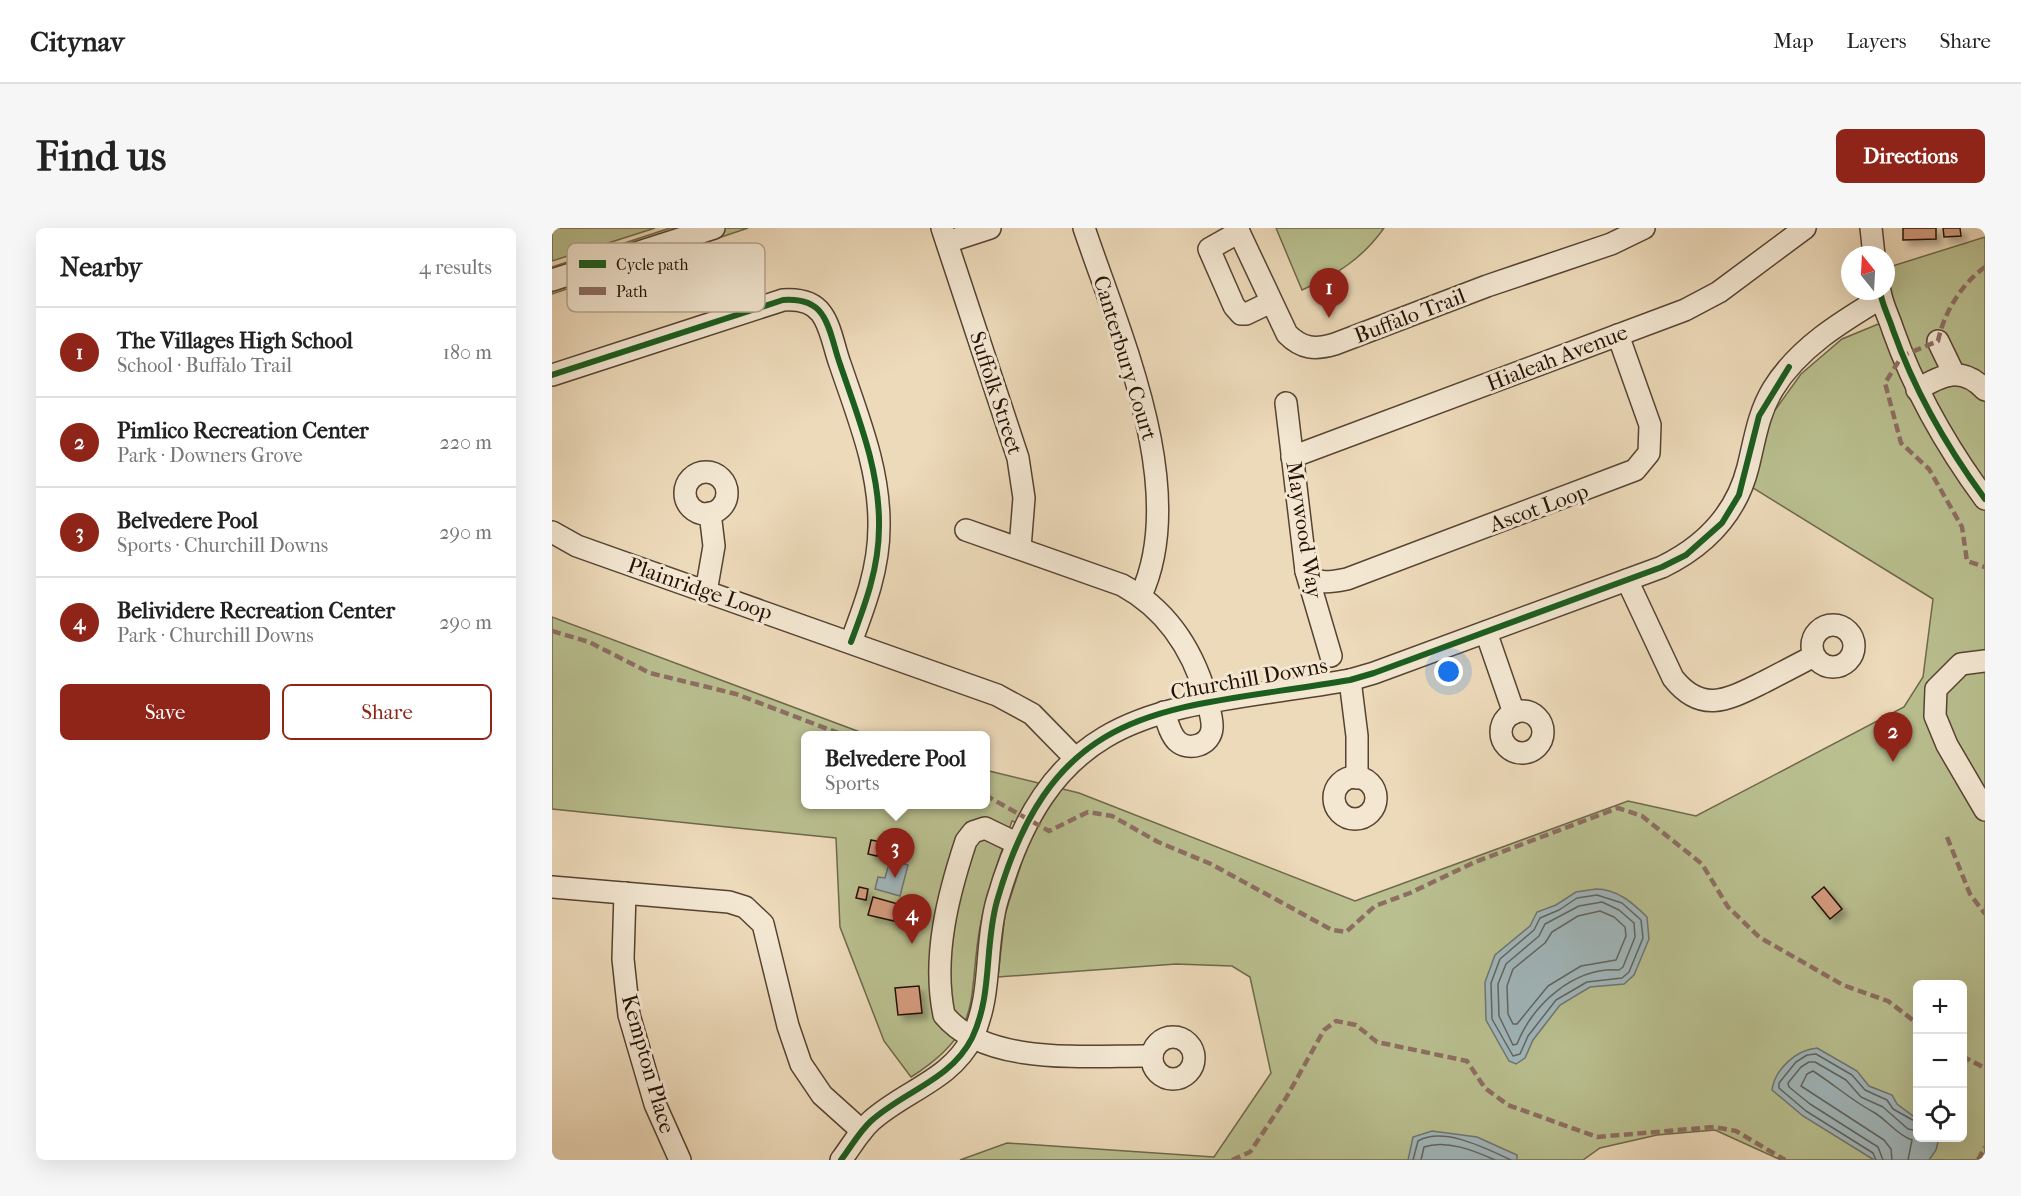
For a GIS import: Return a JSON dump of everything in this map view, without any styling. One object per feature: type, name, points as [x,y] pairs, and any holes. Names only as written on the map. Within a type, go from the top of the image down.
[{"type":"street","points":[[667,243],[714,228]]},
{"type":"street","points":[[945,235],[990,228]]},
{"type":"street","name":"Canterbury Court","points":[[1084,228],[1144,409],[1157,477],[1157,528],[1153,561],[1141,595]]},
{"type":"street","name":"Buffalo Trail","points":[[1238,230],[1287,334],[1296,343],[1310,348],[1324,347],[1487,286],[1611,244],[1644,228]]},
{"type":"street","name":"Hialeah Avenue","points":[[1292,457],[1685,310],[1719,292],[1805,228]]},
{"type":"street","points":[[1871,228],[1873,246]]},
{"type":"street","points":[[1238,230],[1209,249],[1234,306],[1241,314],[1246,314],[1271,302]]},
{"type":"street","name":"Suffolk Street","points":[[945,235],[1018,458],[1024,498],[1020,548]]},
{"type":"street","points":[[552,280],[567,275]]},
{"type":"street","points":[[765,306],[783,300],[802,301],[816,309],[826,326],[863,431],[878,494],[879,529],[869,595],[851,642]]},
{"type":"street","name":"Churchill Downs","points":[[841,1160],[862,1131],[884,1110],[945,1072],[959,1058],[972,1036],[987,995],[991,931],[997,903],[1016,843],[1039,800],[1075,758],[1102,737],[1123,726],[1164,712],[1350,680],[1404,663],[1628,580],[1686,555],[1722,523],[1739,495],[1759,416],[1773,388],[1789,367],[1822,336],[1874,300]]},
{"type":"street","points":[[1883,300],[1917,390],[1961,467],[1985,499]]},
{"type":"street","points":[[552,375],[746,312]]},
{"type":"street","name":"Ascot Loop","points":[[1306,571],[1310,578],[1321,582],[1347,579],[1635,470],[1649,453],[1651,432],[1618,335]]},
{"type":"street","points":[[1938,341],[1954,374]]},
{"type":"street","points":[[1917,390],[1940,376],[1954,374],[1977,381],[1985,390]]},
{"type":"street","name":"Maywood Way","points":[[1286,403],[1306,571],[1331,656]]},
{"type":"street","points":[[706,591],[714,546],[710,513]]},
{"type":"street","points":[[966,530],[1089,572],[1141,595],[1158,610],[1183,642],[1201,680],[1208,704]]},
{"type":"street","name":"Plainridge Loop","points":[[552,532],[576,546],[851,642],[1014,702],[1047,728],[1075,758]]},
{"type":"street","points":[[1628,580],[1673,678],[1684,691],[1698,699],[1715,701],[1732,698],[1814,656]]},
{"type":"street","points":[[1486,632],[1514,713]]},
{"type":"street","points":[[1985,661],[1961,664],[1936,688],[1935,716],[1947,744],[1985,810]]},
{"type":"street","points":[[1350,680],[1355,707],[1357,778]]},
{"type":"street","name":"Churchill Downs","points":[[1164,712],[1177,741],[1195,747],[1210,736],[1212,727],[1208,704]]},
{"type":"street","points":[[1016,843],[985,828],[973,832],[966,841],[943,932],[942,1004],[944,1015],[972,1036],[994,1048],[1010,1052],[1152,1056]]},
{"type":"street","points":[[552,887],[729,902],[745,907],[755,914],[768,938],[788,1026],[801,1064],[822,1095],[862,1131]]},
{"type":"street","name":"Kempton Place","points":[[625,893],[623,959],[629,1015],[655,1104],[680,1160]]},
{"type":"green space","points":[[552,228],[655,228],[608,243],[567,243],[567,256],[552,261]]},
{"type":"green space","points":[[670,228],[748,228],[703,243],[625,243]]},
{"type":"green space","points":[[1276,228],[1384,228],[1367,249],[1347,265],[1302,290]]},
{"type":"green space","points":[[1985,237],[1985,1160],[1781,1160],[1715,1130],[1657,1135],[1600,1148],[1583,1160],[960,1160],[1007,1143],[1214,1157],[1271,1073],[1250,977],[1232,966],[1176,964],[998,977],[1005,914],[1033,828],[1012,821],[983,914],[972,995],[962,1028],[951,1044],[935,1060],[911,1077],[884,1041],[840,927],[836,838],[552,809],[552,617],[857,731],[801,731],[801,809],[990,809],[990,771],[1079,793],[1355,901],[1628,801],[1696,816],[1904,707],[1923,677],[1933,599],[1753,488],[1768,420],[1801,374],[1842,339],[1893,318],[1888,300],[1895,300],[1895,265]]},
{"type":"green space","points":[[567,262],[567,289],[552,294],[552,267]]},
{"type":"water","points":[[890,860],[908,865],[900,896],[875,889],[878,877],[885,878]]},
{"type":"water","points":[[1596,889],[1618,894],[1647,917],[1649,939],[1634,975],[1624,984],[1590,987],[1560,1005],[1533,1040],[1525,1058],[1516,1064],[1509,1061],[1486,1020],[1485,982],[1495,955],[1530,926],[1537,912],[1556,905],[1576,892]]},
{"type":"water","points":[[1817,1048],[1857,1071],[1869,1086],[1892,1095],[1897,1104],[1913,1116],[1913,1142],[1938,1142],[1929,1160],[1874,1160],[1803,1116],[1772,1090],[1782,1068],[1794,1057]]},
{"type":"water","points":[[1432,1131],[1477,1137],[1517,1155],[1517,1160],[1408,1160],[1413,1137]]},
{"type":"building","points":[[1903,228],[1936,228],[1936,239],[1903,240]]},
{"type":"building","points":[[1943,228],[1960,228],[1961,236],[1944,237]]},
{"type":"building","points":[[871,840],[881,842],[877,856],[868,854]]},
{"type":"building","points":[[859,887],[868,889],[866,900],[856,898]]},
{"type":"building","points":[[1824,887],[1842,909],[1830,919],[1812,897]]},
{"type":"building","points":[[873,897],[898,904],[894,921],[868,915]]},
{"type":"building","points":[[919,986],[922,1013],[898,1015],[895,988]]},
{"type":"marked path","points":[[1985,267],[1968,282],[1955,300],[1944,320],[1938,341],[1902,356],[1885,383],[1901,443],[1929,469],[1962,527],[1967,561],[1985,567]]},
{"type":"marked path","points":[[552,631],[589,642],[650,673],[736,694],[833,731]]},
{"type":"marked path","points":[[990,798],[1049,831],[1088,812],[1112,816],[1158,842],[1211,864],[1332,930],[1346,932],[1375,906],[1410,893],[1475,862],[1618,808],[1642,816],[1702,864],[1728,907],[1759,937],[1843,985],[1888,1001],[1913,1020]]},
{"type":"marked path","points":[[1947,837],[1970,894],[1985,914]]},
{"type":"marked path","points":[[1232,1160],[1250,1152],[1286,1098],[1324,1030],[1336,1021],[1356,1025],[1377,1042],[1467,1061],[1485,1088],[1508,1105],[1597,1137],[1714,1127],[1736,1131],[1785,1160]]},
{"type":"marked path","points":[[1967,1059],[1985,1068]]},
{"type":"marked path","points":[[1978,1160],[1985,1147]]},
{"type":"cycle path","points":[[765,306],[783,300],[794,300],[813,306],[821,313],[830,331],[867,444],[878,506],[877,557],[866,600],[851,642]]},
{"type":"cycle path","points":[[1882,300],[1921,397],[1957,459],[1985,499]]},
{"type":"cycle path","points":[[552,375],[746,312]]},
{"type":"cycle path","points":[[841,1160],[871,1121],[940,1075],[963,1052],[972,1038],[983,1004],[997,901],[1022,834],[1052,784],[1087,749],[1128,725],[1175,709],[1350,680],[1374,673],[1662,567],[1686,555],[1722,523],[1739,495],[1759,416],[1789,367]]},
{"type":"place","name":"The Villages High School","points":[[1329,318]]},
{"type":"place","name":"Pimlico Recreation Center","points":[[1893,762]]},
{"type":"place","name":"Belvedere Pool","points":[[895,878]]},
{"type":"place","name":"Belividere Recreation Center","points":[[912,944]]}]
